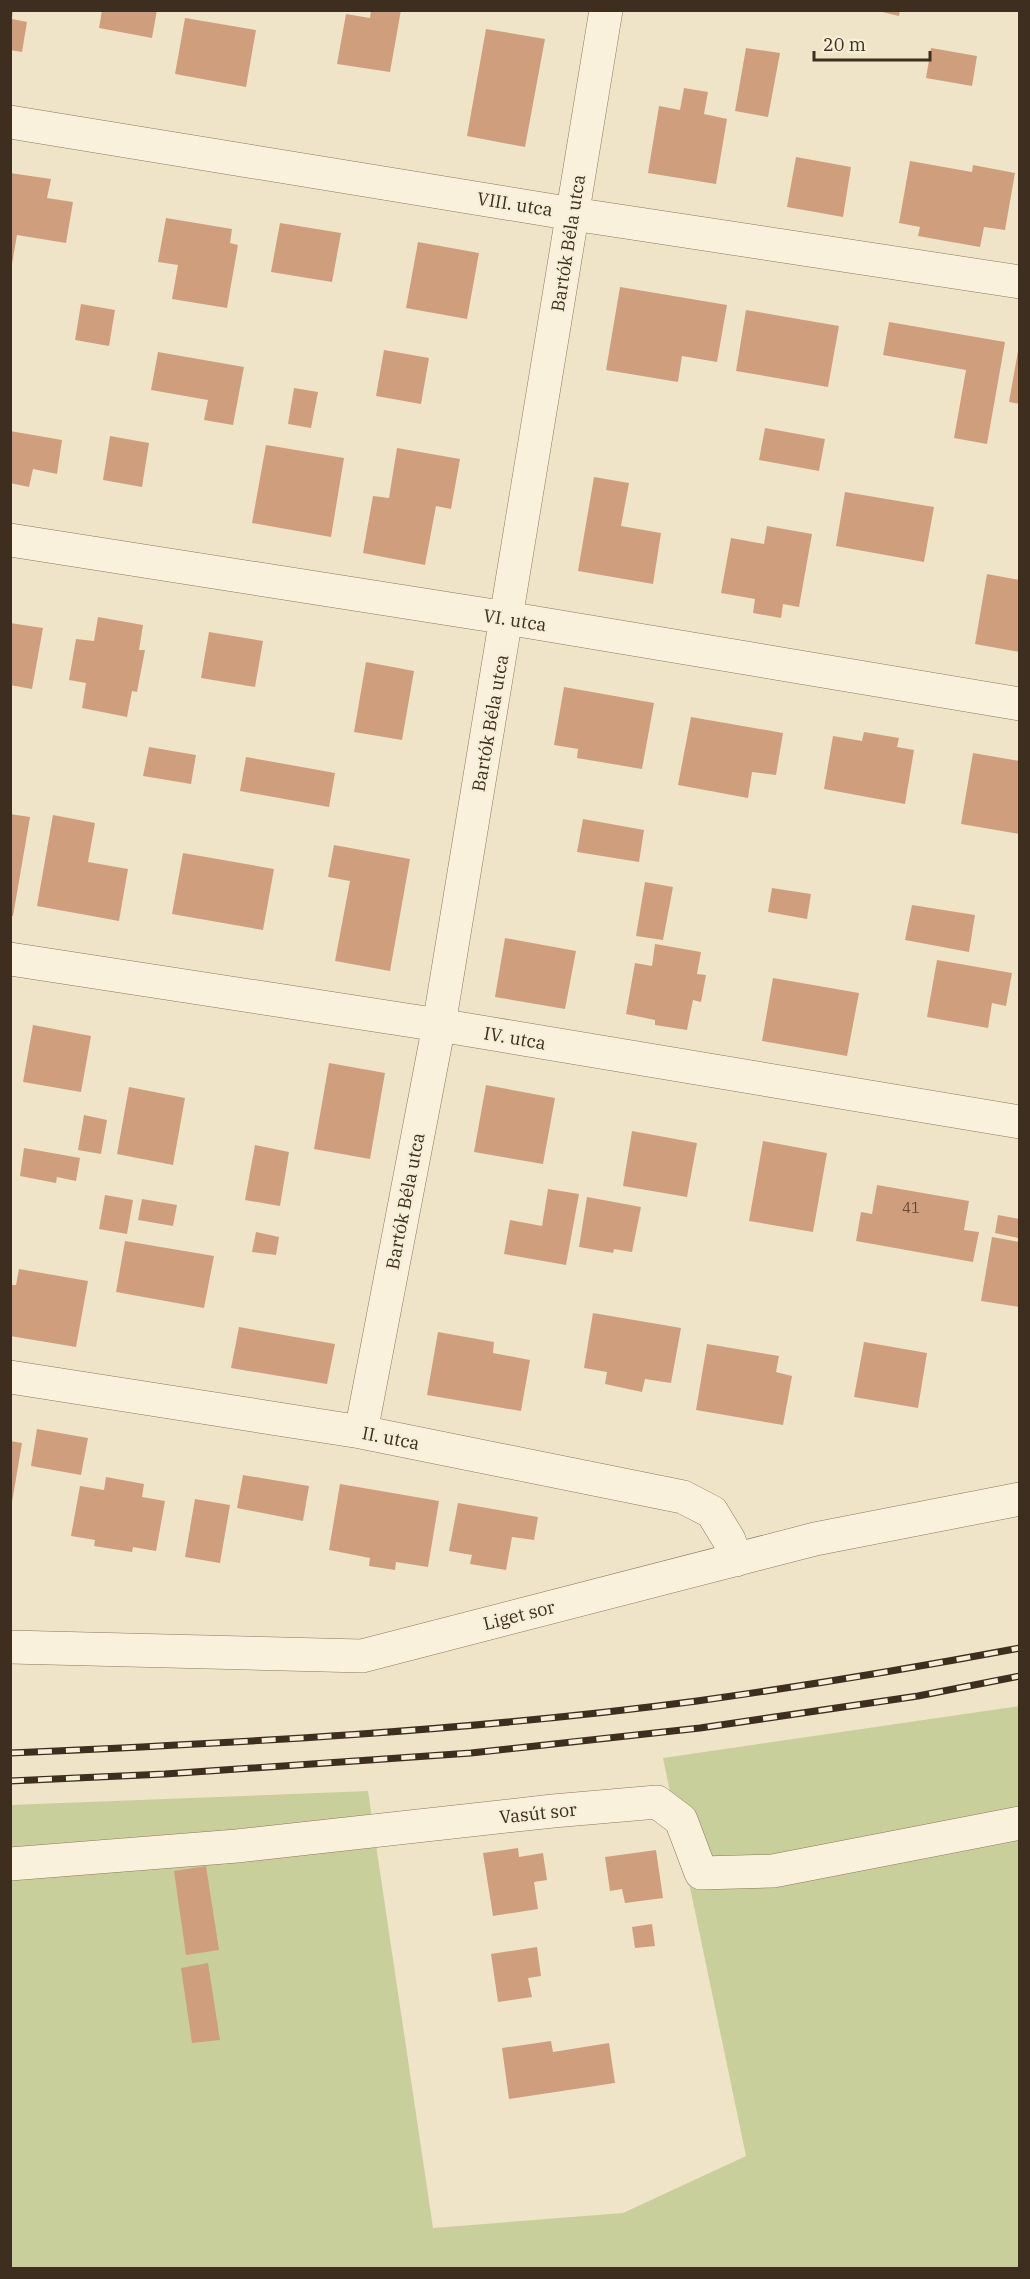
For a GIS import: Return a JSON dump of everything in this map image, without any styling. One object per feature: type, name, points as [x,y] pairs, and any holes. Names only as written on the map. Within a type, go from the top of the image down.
[{"type":"street","name":"Bartók Béla utca","points":[[361,1432],[439,1025],[606,10]]},
{"type":"street","name":"VIII. utca","points":[[10,122],[573,214],[1020,282]]},
{"type":"street","name":"VI. utca","points":[[10,540],[507,618],[1020,704]]},
{"type":"street","name":"IV. utca","points":[[10,959],[439,1025],[1020,1122]]},
{"type":"street","name":"II. utca","points":[[10,1377],[361,1432],[683,1497],[712,1512],[729,1540],[736,1560]]},
{"type":"street","name":"Liget sor","points":[[10,1647],[362,1656],[815,1539],[1020,1499]]},
{"type":"street","name":"Vasút sor","points":[[10,1864],[237,1846],[541,1812],[657,1802],[681,1820],[701,1873],[773,1871],[1020,1823]]},
{"type":"green space","points":[[1019,1706],[1019,2268],[11,2268],[10,1805],[368,1791],[433,2228],[623,2213],[746,2156],[663,1758]]},
{"type":"building","points":[[10,10],[13,10],[12,19],[27,22],[22,52],[10,50]]},
{"type":"building","points":[[102,10],[157,10],[152,38],[99,28]]},
{"type":"building","points":[[371,10],[401,10],[390,72],[337,64],[346,14],[370,18]]},
{"type":"building","points":[[874,10],[900,10],[899,16]]},
{"type":"building","points":[[185,18],[256,30],[246,87],[175,74]]},
{"type":"building","points":[[486,29],[545,39],[525,147],[467,136]]},
{"type":"building","points":[[746,48],[780,53],[768,117],[735,111]]},
{"type":"building","points":[[931,48],[977,56],[972,86],[926,78]]},
{"type":"building","points":[[684,88],[708,92],[704,114],[727,119],[716,184],[648,173],[659,106],[680,110]]},
{"type":"building","points":[[796,157],[851,167],[843,217],[787,207]]},
{"type":"building","points":[[910,161],[972,172],[973,165],[1015,173],[1005,230],[984,227],[980,247],[918,236],[920,227],[899,223]]},
{"type":"building","points":[[10,173],[51,179],[47,198],[73,202],[66,243],[17,235],[12,264]]},
{"type":"building","points":[[166,218],[232,229],[230,243],[238,245],[227,308],[172,299],[178,265],[158,262]]},
{"type":"building","points":[[280,223],[341,233],[332,282],[271,272]]},
{"type":"building","points":[[418,242],[479,253],[467,319],[406,308]]},
{"type":"building","points":[[620,287],[727,305],[717,362],[682,356],[678,382],[606,370]]},
{"type":"building","points":[[81,304],[115,310],[109,346],[75,340]]},
{"type":"building","points":[[746,310],[839,326],[828,387],[736,371]]},
{"type":"building","points":[[889,322],[1005,342],[987,444],[954,438],[966,370],[883,355]]},
{"type":"building","points":[[384,350],[429,358],[421,404],[376,396]]},
{"type":"building","points":[[1018,351],[1020,351],[1020,404],[1009,402]]},
{"type":"building","points":[[158,352],[244,367],[233,425],[204,420],[208,400],[151,390]]},
{"type":"building","points":[[294,388],[318,392],[311,428],[288,424]]},
{"type":"building","points":[[765,428],[825,439],[819,471],[759,460]]},
{"type":"building","points":[[10,431],[62,440],[57,474],[33,469],[29,487],[10,483]]},
{"type":"building","points":[[110,436],[149,443],[142,487],[103,480]]},
{"type":"building","points":[[266,445],[344,458],[331,537],[252,523]]},
{"type":"building","points":[[397,448],[460,459],[451,509],[436,506],[425,565],[363,553],[373,496],[389,498]]},
{"type":"building","points":[[594,477],[629,483],[621,526],[661,533],[653,584],[578,571]]},
{"type":"building","points":[[845,492],[934,507],[924,562],[836,546]]},
{"type":"building","points":[[767,526],[812,534],[799,607],[783,604],[781,618],[753,613],[755,599],[721,593],[731,538],[764,544]]},
{"type":"building","points":[[987,574],[1020,580],[1020,652],[975,644]]},
{"type":"building","points":[[98,617],[143,625],[139,650],[145,650],[137,692],[132,691],[127,717],[82,708],[86,683],[69,680],[76,639],[94,641]]},
{"type":"building","points":[[10,623],[43,628],[32,689],[10,685]]},
{"type":"building","points":[[209,632],[263,641],[255,687],[201,678]]},
{"type":"building","points":[[366,662],[414,671],[402,740],[354,732]]},
{"type":"building","points":[[564,687],[654,703],[642,769],[577,758],[578,749],[554,745]]},
{"type":"building","points":[[691,717],[783,733],[776,775],[752,772],[748,798],[678,785]]},
{"type":"building","points":[[864,732],[899,738],[897,747],[914,750],[905,804],[824,789],[833,736],[862,741]]},
{"type":"building","points":[[149,747],[196,755],[191,784],[143,776]]},
{"type":"building","points":[[973,753],[1020,761],[1020,834],[961,824]]},
{"type":"building","points":[[246,757],[335,773],[329,807],[240,791]]},
{"type":"building","points":[[10,814],[30,817],[13,916],[10,916]]},
{"type":"building","points":[[53,815],[95,823],[88,862],[128,869],[119,921],[37,906]]},
{"type":"building","points":[[583,819],[644,830],[639,862],[577,852]]},
{"type":"building","points":[[334,845],[410,859],[390,971],[335,961],[350,881],[328,877]]},
{"type":"building","points":[[183,853],[274,869],[263,930],[172,914]]},
{"type":"building","points":[[645,882],[673,887],[663,940],[636,936]]},
{"type":"building","points":[[772,888],[811,894],[807,919],[768,912]]},
{"type":"building","points":[[912,905],[975,915],[969,952],[905,940]]},
{"type":"building","points":[[505,938],[576,951],[565,1009],[495,997]]},
{"type":"building","points":[[655,944],[701,952],[697,974],[706,975],[701,1002],[693,1000],[687,1030],[655,1025],[655,1020],[626,1014],[635,963],[652,966]]},
{"type":"building","points":[[937,960],[1012,973],[1006,1006],[992,1003],[988,1028],[927,1017]]},
{"type":"building","points":[[773,978],[859,993],[847,1056],[762,1041]]},
{"type":"building","points":[[33,1025],[91,1036],[81,1092],[23,1082]]},
{"type":"building","points":[[329,1063],[385,1073],[370,1159],[314,1149]]},
{"type":"building","points":[[486,1085],[555,1098],[543,1164],[474,1152]]},
{"type":"building","points":[[129,1087],[185,1098],[173,1165],[117,1154]]},
{"type":"building","points":[[84,1115],[107,1120],[101,1154],[78,1150]]},
{"type":"building","points":[[632,1131],[697,1143],[687,1197],[623,1186]]},
{"type":"building","points":[[763,1141],[827,1153],[813,1232],[749,1221]]},
{"type":"building","points":[[255,1145],[289,1152],[280,1206],[245,1200]]},
{"type":"building","points":[[24,1148],[80,1158],[76,1181],[57,1177],[56,1183],[20,1176]]},
{"type":"building","points":[[877,1185],[969,1201],[964,1230],[979,1232],[973,1262],[856,1241],[861,1212],[872,1214]]},
{"type":"building","points":[[548,1189],[579,1194],[566,1265],[504,1254],[510,1220],[542,1226]]},
{"type":"building","points":[[105,1195],[133,1200],[127,1234],[99,1229]]},
{"type":"building","points":[[587,1197],[641,1207],[632,1252],[614,1249],[613,1253],[579,1247]]},
{"type":"building","points":[[142,1199],[177,1205],[173,1226],[138,1220]]},
{"type":"building","points":[[998,1215],[1020,1219],[1018,1238],[995,1233]]},
{"type":"building","points":[[256,1232],[279,1237],[276,1255],[252,1252]]},
{"type":"building","points":[[992,1237],[1020,1242],[1020,1307],[981,1301]]},
{"type":"building","points":[[125,1241],[214,1256],[204,1308],[116,1292]]},
{"type":"building","points":[[19,1269],[88,1281],[76,1347],[10,1336],[10,1285],[16,1285]]},
{"type":"building","points":[[593,1313],[681,1328],[671,1383],[645,1379],[642,1392],[605,1384],[607,1372],[584,1368]]},
{"type":"building","points":[[239,1327],[335,1344],[327,1384],[231,1368]]},
{"type":"building","points":[[438,1332],[494,1342],[493,1353],[530,1360],[521,1411],[427,1395]]},
{"type":"building","points":[[864,1342],[927,1353],[918,1408],[854,1397]]},
{"type":"building","points":[[707,1344],[779,1356],[776,1372],[792,1376],[783,1425],[696,1410]]},
{"type":"building","points":[[37,1429],[88,1438],[81,1475],[31,1466]]},
{"type":"building","points":[[10,1441],[22,1443],[12,1502],[10,1502]]},
{"type":"building","points":[[243,1475],[309,1486],[303,1521],[237,1508]]},
{"type":"building","points":[[106,1477],[144,1484],[142,1497],[165,1501],[156,1551],[133,1547],[132,1552],[94,1546],[95,1540],[71,1536],[80,1486],[104,1490]]},
{"type":"building","points":[[340,1484],[439,1501],[428,1567],[396,1562],[395,1570],[369,1566],[370,1558],[329,1550]]},
{"type":"building","points":[[195,1499],[230,1505],[220,1563],[185,1557]]},
{"type":"building","points":[[458,1503],[538,1517],[534,1540],[512,1537],[506,1570],[470,1564],[472,1555],[449,1551]]},
{"type":"building","points":[[518,1848],[519,1857],[543,1853],[547,1880],[534,1882],[538,1909],[493,1916],[483,1853]]},
{"type":"building","points":[[656,1850],[663,1898],[625,1903],[622,1889],[610,1891],[605,1857]]},
{"type":"building","points":[[206,1866],[219,1950],[186,1955],[174,1871]]},
{"type":"building","points":[[652,1924],[655,1946],[635,1948],[632,1927]]},
{"type":"building","points":[[537,1947],[541,1976],[528,1978],[532,1997],[498,2002],[491,1954]]},
{"type":"building","points":[[208,1963],[220,2040],[192,2043],[181,1968]]},
{"type":"building","points":[[551,2041],[553,2052],[609,2043],[615,2083],[509,2099],[502,2048]]},
{"type":"railway","points":[[10,1753],[354,1735],[526,1720],[697,1701],[1020,1648]]},
{"type":"railway","points":[[10,1781],[165,1774],[471,1753],[700,1728],[918,1696],[1020,1676]]}]
